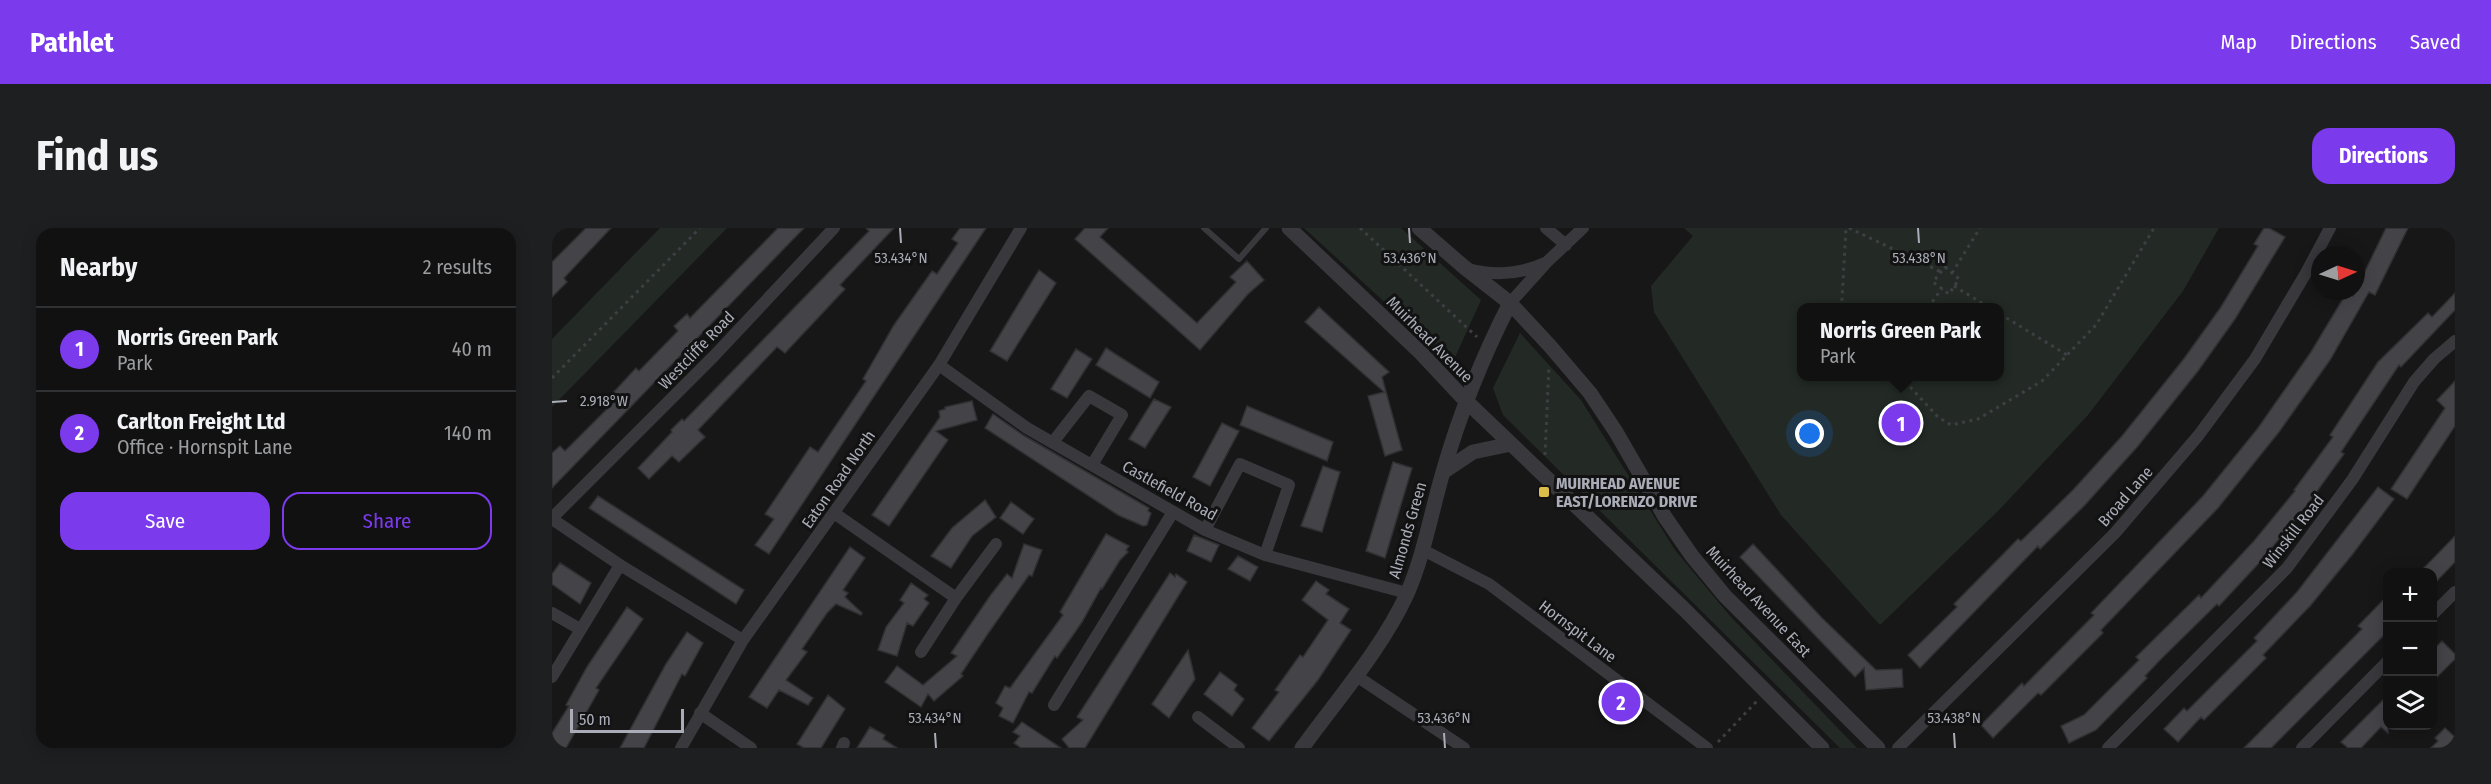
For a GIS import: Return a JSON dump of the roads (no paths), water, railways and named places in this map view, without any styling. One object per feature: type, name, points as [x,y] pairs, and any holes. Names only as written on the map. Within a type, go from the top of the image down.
[{"type":"street","name":"Westcliffe Road","points":[[552,519],[714,356],[834,228]]},
{"type":"street","name":"Eaton Road North","points":[[681,748],[743,640],[939,365],[1021,228]]},
{"type":"street","name":"Muirhead Avenue","points":[[1289,228],[1685,610],[1822,748]]},
{"type":"street","points":[[1419,228],[1510,303],[1546,262],[1583,228]]},
{"type":"street","points":[[1546,228],[1566,245]]},
{"type":"street","name":"Broad Lane","points":[[1898,748],[2115,533],[2198,436],[2255,359],[2330,228]]},
{"type":"street","points":[[1464,267],[1488,273],[1509,273],[1546,262]]},
{"type":"street","name":"Almonds Green","points":[[1302,748],[1392,623],[1407,593],[1423,550],[1465,400],[1510,303]]},
{"type":"street","name":"Muirhead Avenue East","points":[[1510,303],[1590,393],[1616,432],[1665,517],[1692,556],[1725,596],[1878,748]]},
{"type":"street","name":"Winskill Road","points":[[2108,748],[2287,568],[2352,480],[2414,382],[2434,359],[2455,341]]},
{"type":"street","name":"Castlefield Road","points":[[939,365],[1027,428],[1205,530],[1265,555],[1407,593]]},
{"type":"street","points":[[1053,442],[1089,396],[1122,415],[1092,465]]},
{"type":"street","points":[[1443,472],[1473,452],[1511,444]]},
{"type":"street","points":[[1205,530],[1240,464],[1289,485],[1265,555]]},
{"type":"street","points":[[1054,705],[1173,512]]},
{"type":"street","points":[[834,513],[956,598]]},
{"type":"street","points":[[552,519],[620,566],[743,640]]},
{"type":"street","points":[[921,652],[956,598],[996,544]]},
{"type":"street","name":"Hornspit Lane","points":[[1423,550],[1489,584],[1707,748]]},
{"type":"street","points":[[552,677],[620,566]]},
{"type":"street","points":[[2437,611],[2455,592]]},
{"type":"street","points":[[552,613],[580,629]]},
{"type":"street","points":[[2302,748],[2383,666]]},
{"type":"street","points":[[1355,675],[1464,748]]},
{"type":"street","points":[[700,713],[752,748]]},
{"type":"street","points":[[1198,717],[1239,748]]},
{"type":"lane","points":[[1204,228],[1239,259],[1266,228]]},
{"type":"place","name":"Norris Green Park","points":[[1901,423]]},
{"type":"place","name":"MUIRHEAD AVENUE EAST/LORENZO DRIVE","points":[[1544,492]]},
{"type":"place","name":"Carlton Freight Ltd","points":[[1621,702]]}]
